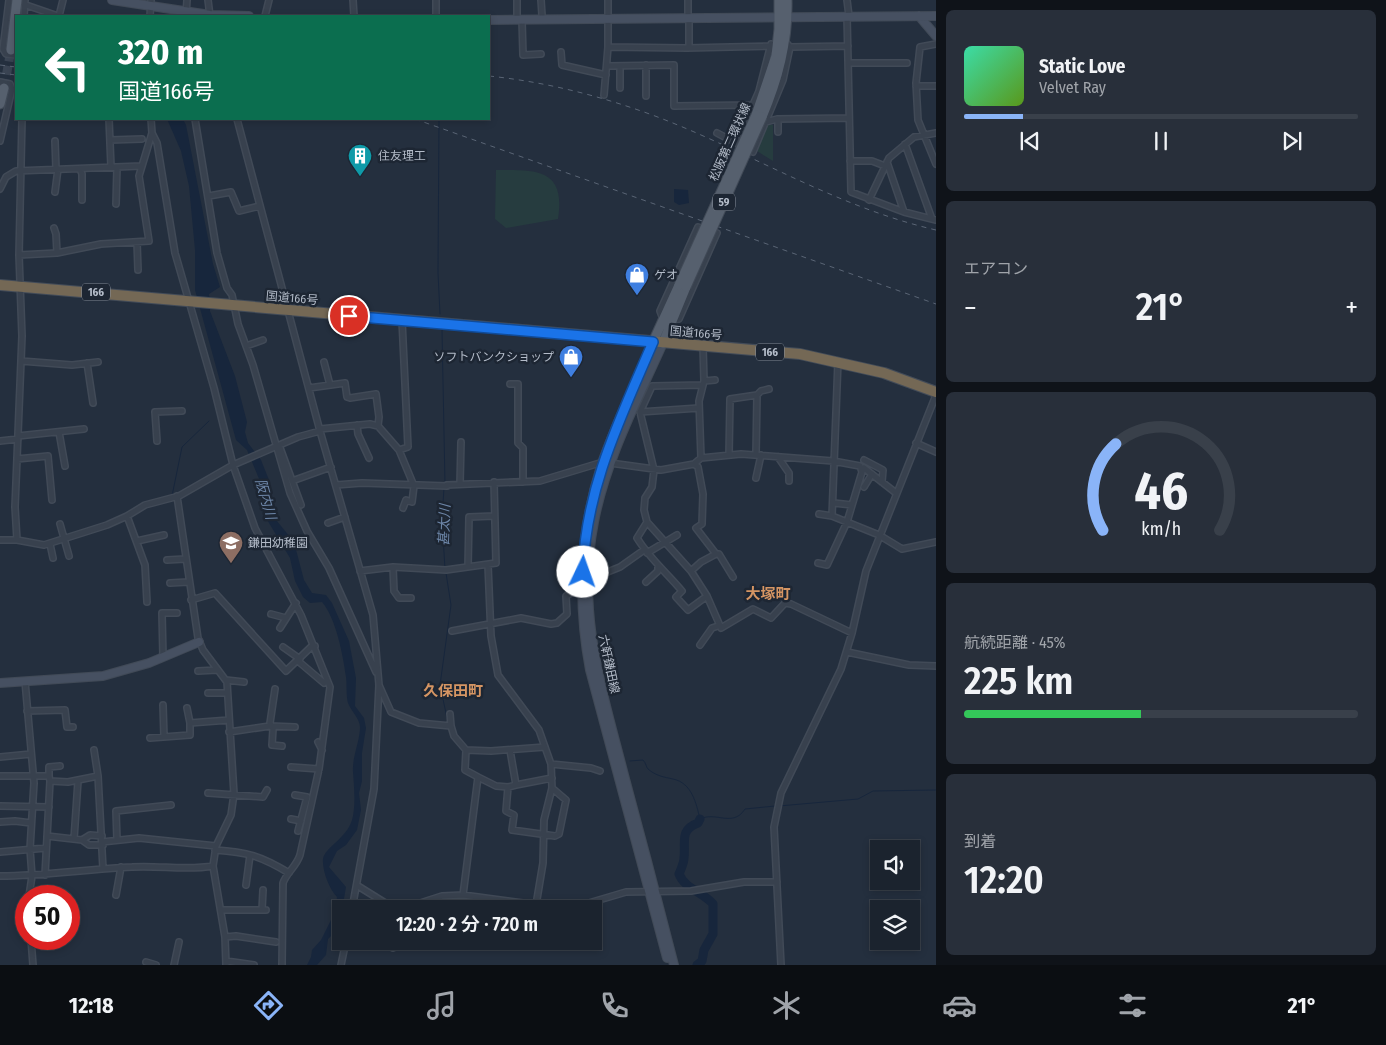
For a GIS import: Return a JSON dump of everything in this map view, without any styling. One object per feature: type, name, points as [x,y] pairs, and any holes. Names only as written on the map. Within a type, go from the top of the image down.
[{"type":"highway","name":"国道166号","points":[[0,285],[800,354],[838,361],[884,373],[936,393]]},
{"type":"main road","points":[[16,15],[17,0]]},
{"type":"main road","name":"松阪第二環状線","points":[[658,342],[682,286],[773,92],[785,43],[783,17],[778,0]]},
{"type":"main road","name":"松阪第二環状線","points":[[783,17],[787,0]]},
{"type":"main road","points":[[14,52],[15,35]]},
{"type":"main road","points":[[0,104],[2,85]]},
{"type":"street","points":[[9,0],[3,49],[6,54],[14,52]]},
{"type":"street","points":[[59,15],[63,0]]},
{"type":"street","points":[[112,0],[151,4],[202,15]]},
{"type":"street","points":[[186,13],[187,0]]},
{"type":"street","points":[[208,0],[210,15]]},
{"type":"street","points":[[265,15],[269,0]]},
{"type":"street","points":[[353,0],[354,15]]},
{"type":"street","points":[[436,0],[436,15]]},
{"type":"street","points":[[517,0],[523,55],[541,54]]},
{"type":"street","points":[[541,0],[542,15]]},
{"type":"street","points":[[604,96],[608,47],[608,0]]},
{"type":"street","points":[[688,0],[689,47]]},
{"type":"street","points":[[847,0],[848,118],[852,192],[904,212],[934,220]]},
{"type":"street","points":[[26,3],[56,15]]},
{"type":"street","points":[[919,16],[936,36]]},
{"type":"street","points":[[490,20],[520,18],[936,16]]},
{"type":"street","points":[[608,47],[771,46],[785,43],[848,46]]},
{"type":"street","points":[[936,44],[920,47],[916,86],[918,120],[936,164]]},
{"type":"street","points":[[717,133],[736,142],[766,69],[771,46]]},
{"type":"street","points":[[561,52],[562,65],[606,75]]},
{"type":"street","points":[[848,63],[907,63]]},
{"type":"street","points":[[646,65],[646,96]]},
{"type":"street","points":[[607,66],[674,65],[674,106],[752,105]]},
{"type":"street","points":[[620,66],[620,88]]},
{"type":"street","points":[[0,141],[13,99],[11,86],[2,85]]},
{"type":"street","points":[[916,86],[936,86]]},
{"type":"street","points":[[753,152],[761,118],[848,118]]},
{"type":"street","points":[[778,119],[778,132]]},
{"type":"street","points":[[17,540],[15,507],[21,361],[19,255],[22,120]]},
{"type":"street","points":[[110,120],[111,167]]},
{"type":"street","points":[[151,120],[152,133],[157,143],[172,242],[234,465],[255,528],[296,603],[315,646],[331,690],[320,769],[298,831]]},
{"type":"street","points":[[195,120],[217,253],[278,446],[292,500],[307,531],[329,568],[377,674]]},
{"type":"street","points":[[237,120],[320,430],[373,615],[379,685],[374,789],[354,900]]},
{"type":"street","points":[[19,255],[56,253],[101,244],[149,241],[139,176],[152,133]]},
{"type":"street","points":[[869,200],[886,164],[905,144],[914,136],[936,133]]},
{"type":"street","points":[[110,140],[142,139]]},
{"type":"street","points":[[55,141],[56,192]]},
{"type":"street","points":[[905,144],[934,220]]},
{"type":"street","points":[[850,161],[872,161],[886,164]]},
{"type":"street","points":[[886,164],[904,212]]},
{"type":"street","points":[[0,189],[2,180],[11,173],[21,171],[141,166]]},
{"type":"street","points":[[116,204],[118,167]]},
{"type":"street","points":[[80,169],[82,174],[82,200]]},
{"type":"street","points":[[209,196],[231,192],[239,211],[260,206]]},
{"type":"street","points":[[698,226],[717,233],[679,319],[667,320],[660,310],[698,226]]},
{"type":"street","points":[[54,228],[56,234],[56,253]]},
{"type":"street","points":[[137,242],[138,270]]},
{"type":"street","points":[[399,450],[408,447],[402,320]]},
{"type":"street","points":[[246,346],[264,340]]},
{"type":"street","name":"六軒鎌田線","points":[[658,342],[607,462],[594,523],[585,585],[593,655],[669,965]]},
{"type":"street","points":[[701,458],[699,408],[704,383],[703,346]]},
{"type":"street","points":[[21,361],[72,365],[98,362]]},
{"type":"street","points":[[832,516],[835,478],[833,461],[838,361]]},
{"type":"street","points":[[324,362],[330,385]]},
{"type":"street","points":[[87,363],[93,403]]},
{"type":"street","points":[[715,380],[704,383],[652,386],[640,412],[654,470],[652,487],[645,498],[644,510],[647,522],[691,570],[707,596],[718,626]]},
{"type":"street","points":[[309,388],[345,383],[347,397],[376,394],[380,417],[378,426]]},
{"type":"street","points":[[510,384],[518,384],[518,443],[523,448],[523,482]]},
{"type":"street","points":[[729,455],[730,398],[757,395],[761,391],[770,389]]},
{"type":"street","points":[[781,965],[774,827],[781,793],[847,652],[866,571],[936,393]]},
{"type":"street","points":[[756,478],[758,454],[757,395]]},
{"type":"street","points":[[640,412],[699,408]]},
{"type":"street","points":[[157,441],[155,412],[182,411]]},
{"type":"street","points":[[0,540],[50,544],[127,516],[145,505],[174,497],[234,465],[278,446],[320,430],[357,425],[370,424],[378,426],[399,450],[413,484],[412,502],[406,500],[403,508]]},
{"type":"street","points":[[357,425],[358,434],[369,458]]},
{"type":"street","points":[[0,441],[84,429]]},
{"type":"street","points":[[59,432],[65,466]]},
{"type":"street","points":[[460,484],[461,442]]},
{"type":"street","points":[[916,443],[936,452]]},
{"type":"street","points":[[278,446],[301,504]]},
{"type":"street","points":[[336,485],[362,482],[446,486],[494,482],[523,482],[548,479],[592,464],[607,462],[654,470],[694,464],[701,458],[729,455],[758,454],[833,461],[860,466],[862,472],[852,505],[827,566],[818,563]]},
{"type":"street","points":[[17,459],[48,456],[52,500]]},
{"type":"street","points":[[778,457],[789,473],[788,481]]},
{"type":"street","points":[[864,460],[882,470],[882,482]]},
{"type":"street","points":[[694,464],[698,466],[703,494],[702,524],[696,528],[716,554],[719,554],[733,577]]},
{"type":"street","points":[[292,481],[331,467]]},
{"type":"street","points":[[864,468],[896,493]]},
{"type":"street","points":[[864,487],[872,474]]},
{"type":"street","points":[[360,571],[393,568],[445,570],[496,563],[494,482]]},
{"type":"street","points":[[174,497],[199,642],[226,680],[234,794],[231,815],[216,848],[213,866],[225,937],[226,963],[254,965]]},
{"type":"street","points":[[834,503],[852,505]]},
{"type":"street","points":[[819,514],[832,516],[879,535],[902,549],[936,542]]},
{"type":"street","points":[[127,516],[145,565],[147,602]]},
{"type":"street","points":[[468,568],[468,517],[494,516]]},
{"type":"street","points":[[328,524],[345,517]]},
{"type":"street","points":[[647,522],[637,538],[658,567],[666,572],[682,591],[676,597],[688,610],[707,596]]},
{"type":"street","points":[[60,524],[68,556]]},
{"type":"street","points":[[137,541],[164,535]]},
{"type":"street","points":[[452,631],[521,618],[551,624],[557,623],[567,614],[566,596],[676,535]]},
{"type":"street","points":[[50,544],[53,558]]},
{"type":"street","points":[[691,570],[716,554]]},
{"type":"street","points":[[167,560],[185,559]]},
{"type":"street","points":[[488,565],[491,624],[498,674],[539,730],[551,764],[552,788],[542,834],[543,863],[537,900]]},
{"type":"street","points":[[646,582],[658,571],[658,567]]},
{"type":"street","points":[[393,568],[396,594],[399,598],[411,598]]},
{"type":"street","points":[[170,583],[188,582]]},
{"type":"street","points":[[191,600],[215,593],[286,671],[311,647],[315,646]]},
{"type":"street","points":[[280,628],[296,603]]},
{"type":"street","points":[[700,645],[712,628],[718,626],[721,628],[753,610],[770,618],[785,603],[852,633]]},
{"type":"street","points":[[163,656],[162,613],[177,613]]},
{"type":"street","points":[[271,614],[286,618]]},
{"type":"street","points":[[0,683],[103,676],[123,672],[199,642]]},
{"type":"street","points":[[283,647],[324,683]]},
{"type":"street","points":[[367,653],[377,651]]},
{"type":"street","points":[[847,652],[909,665],[936,666]]},
{"type":"street","points":[[198,671],[218,670]]},
{"type":"street","points":[[226,680],[244,682]]},
{"type":"street","points":[[25,681],[34,778],[30,849],[32,876],[31,885]]},
{"type":"street","points":[[379,685],[391,712],[419,723],[451,726]]},
{"type":"street","points":[[275,688],[270,726],[273,729],[272,745],[282,746]]},
{"type":"street","points":[[208,693],[226,693]]},
{"type":"street","points":[[163,706],[164,737]]},
{"type":"street","points":[[150,738],[190,735],[187,708]]},
{"type":"street","points":[[27,711],[65,710],[70,727],[60,727]]},
{"type":"street","points":[[450,714],[454,736],[466,750],[465,770],[496,786],[508,787],[552,778]]},
{"type":"street","points":[[190,723],[229,720]]},
{"type":"street","points":[[230,732],[270,726],[295,727]]},
{"type":"street","points":[[318,742],[323,751]]},
{"type":"street","points":[[466,750],[510,750],[545,747]]},
{"type":"street","points":[[94,750],[98,776],[103,869]]},
{"type":"street","points":[[510,750],[516,785]]},
{"type":"street","points":[[0,757],[31,754]]},
{"type":"street","points":[[551,764],[591,768],[600,772]]},
{"type":"street","points":[[45,875],[48,836],[49,767],[60,766]]},
{"type":"street","points":[[290,767],[320,769]]},
{"type":"street","points":[[0,776],[78,781],[98,776]]},
{"type":"street","points":[[463,895],[478,776]]},
{"type":"street","points":[[74,839],[78,781]]},
{"type":"street","points":[[508,787],[506,811],[514,815],[512,830],[554,836],[559,834],[566,800],[552,788]]},
{"type":"street","points":[[208,793],[263,797],[267,790]]},
{"type":"street","points":[[282,965],[283,883],[288,873],[296,866],[300,855],[307,797],[295,795]]},
{"type":"street","points":[[118,840],[116,811],[171,805]]},
{"type":"street","points":[[0,806],[49,807]]},
{"type":"street","points":[[291,819],[304,818]]},
{"type":"street","points":[[0,822],[32,823]]},
{"type":"street","points":[[82,840],[90,835],[102,841]]},
{"type":"street","points":[[48,836],[82,840],[89,845],[102,841],[139,838],[216,848],[264,858],[288,873]]},
{"type":"street","points":[[0,852],[46,848]]},
{"type":"street","points":[[246,885],[250,855]]},
{"type":"street","points":[[0,876],[32,876],[121,868],[167,869],[213,866]]},
{"type":"street","points":[[116,895],[121,868]]},
{"type":"street","points":[[599,900],[626,892],[691,891],[744,882],[777,882]]},
{"type":"street","points":[[358,886],[380,900]]},
{"type":"street","points":[[221,910],[264,910],[263,890]]},
{"type":"street","name":"六軒鎌田線","points":[[652,891],[674,965]]},
{"type":"street","points":[[430,900],[442,896],[463,895],[500,900]]},
{"type":"street","points":[[225,937],[236,936],[276,942]]},
{"type":"street","points":[[174,965],[179,942]]},
{"type":"street","points":[[32,950],[34,965]]},
{"type":"street","points":[[341,965],[344,950]]},
{"type":"street","points":[[146,962],[156,965]]},
{"type":"green space","points":[[768,124],[773,125],[773,161],[757,151]]},
{"type":"green space","points":[[496,170],[524,170],[545,175],[552,181],[557,190],[559,202],[558,219],[506,228],[495,219]]},
{"type":"water","name":"阪内川","points":[[167,120],[184,120],[186,125],[213,264],[220,287],[209,294],[210,311],[235,376],[247,422],[245,432],[248,443],[261,460],[269,480],[268,510],[294,542],[304,580],[312,593],[326,595],[332,603],[349,641],[356,678],[355,706],[364,718],[366,728],[362,753],[362,781],[359,793],[361,810],[357,830],[346,845],[337,851],[329,867],[346,887],[344,900],[337,900],[337,897],[331,889],[323,859],[349,827],[352,820],[354,802],[353,766],[360,724],[348,703],[343,658],[331,617],[322,602],[310,603],[303,597],[295,581],[290,558],[266,518],[261,497],[262,486],[247,450],[236,440],[195,290],[195,250],[189,186],[181,151]]},
{"type":"water","points":[[674,189],[688,190],[689,203],[679,205],[674,202]]},
{"type":"water","name":"阪内川","points":[[332,918],[332,935],[328,939],[326,955],[317,965],[307,965],[312,950],[321,940]]},
{"type":"waterway","name":"甚太川","points":[[439,120],[438,273],[440,314]]},
{"type":"waterway","name":"甚太川","points":[[442,330],[445,484]]},
{"type":"waterway","points":[[172,496],[182,447],[209,421]]},
{"type":"waterway","name":"甚太川","points":[[444,488],[442,519],[445,569]]},
{"type":"waterway","name":"甚太川","points":[[446,573],[451,605],[440,685],[447,718]]},
{"type":"waterway","name":"甚太川","points":[[630,761],[643,760],[648,769],[654,773],[679,781],[685,785],[692,794],[700,819],[706,817],[730,818],[740,815],[745,809],[775,806]]},
{"type":"waterway","points":[[779,806],[858,799],[873,791],[936,790]]},
{"type":"waterway","name":"甚太川","points":[[697,965],[702,961],[704,950],[713,934],[713,904],[685,883],[679,874],[684,860],[686,833],[700,819]]},
{"type":"tunnel","points":[[4,88],[11,50]]},
{"type":"railway","points":[[0,65],[15,67]]},
{"type":"railway","points":[[0,73],[15,75]]},
{"type":"railway","points":[[490,76],[552,86],[594,96],[635,109],[690,130],[863,208],[936,230]]},
{"type":"railway","points":[[418,120],[936,304]]},
{"type":"place","name":"住友理工","points":[[360,177]]},
{"type":"place","name":"ゲオ","points":[[637,296]]},
{"type":"place","name":"ソフトバンクショップ","points":[[571,378]]},
{"type":"place","name":"鎌田幼稚園","points":[[231,564]]},
{"type":"district","name":"大塚町","points":[[768,594]]},
{"type":"district","name":"久保田町","points":[[453,691]]},
{"type":"route","points":[[349,316],[653,342],[602,464],[587,523],[583,572]]}]
